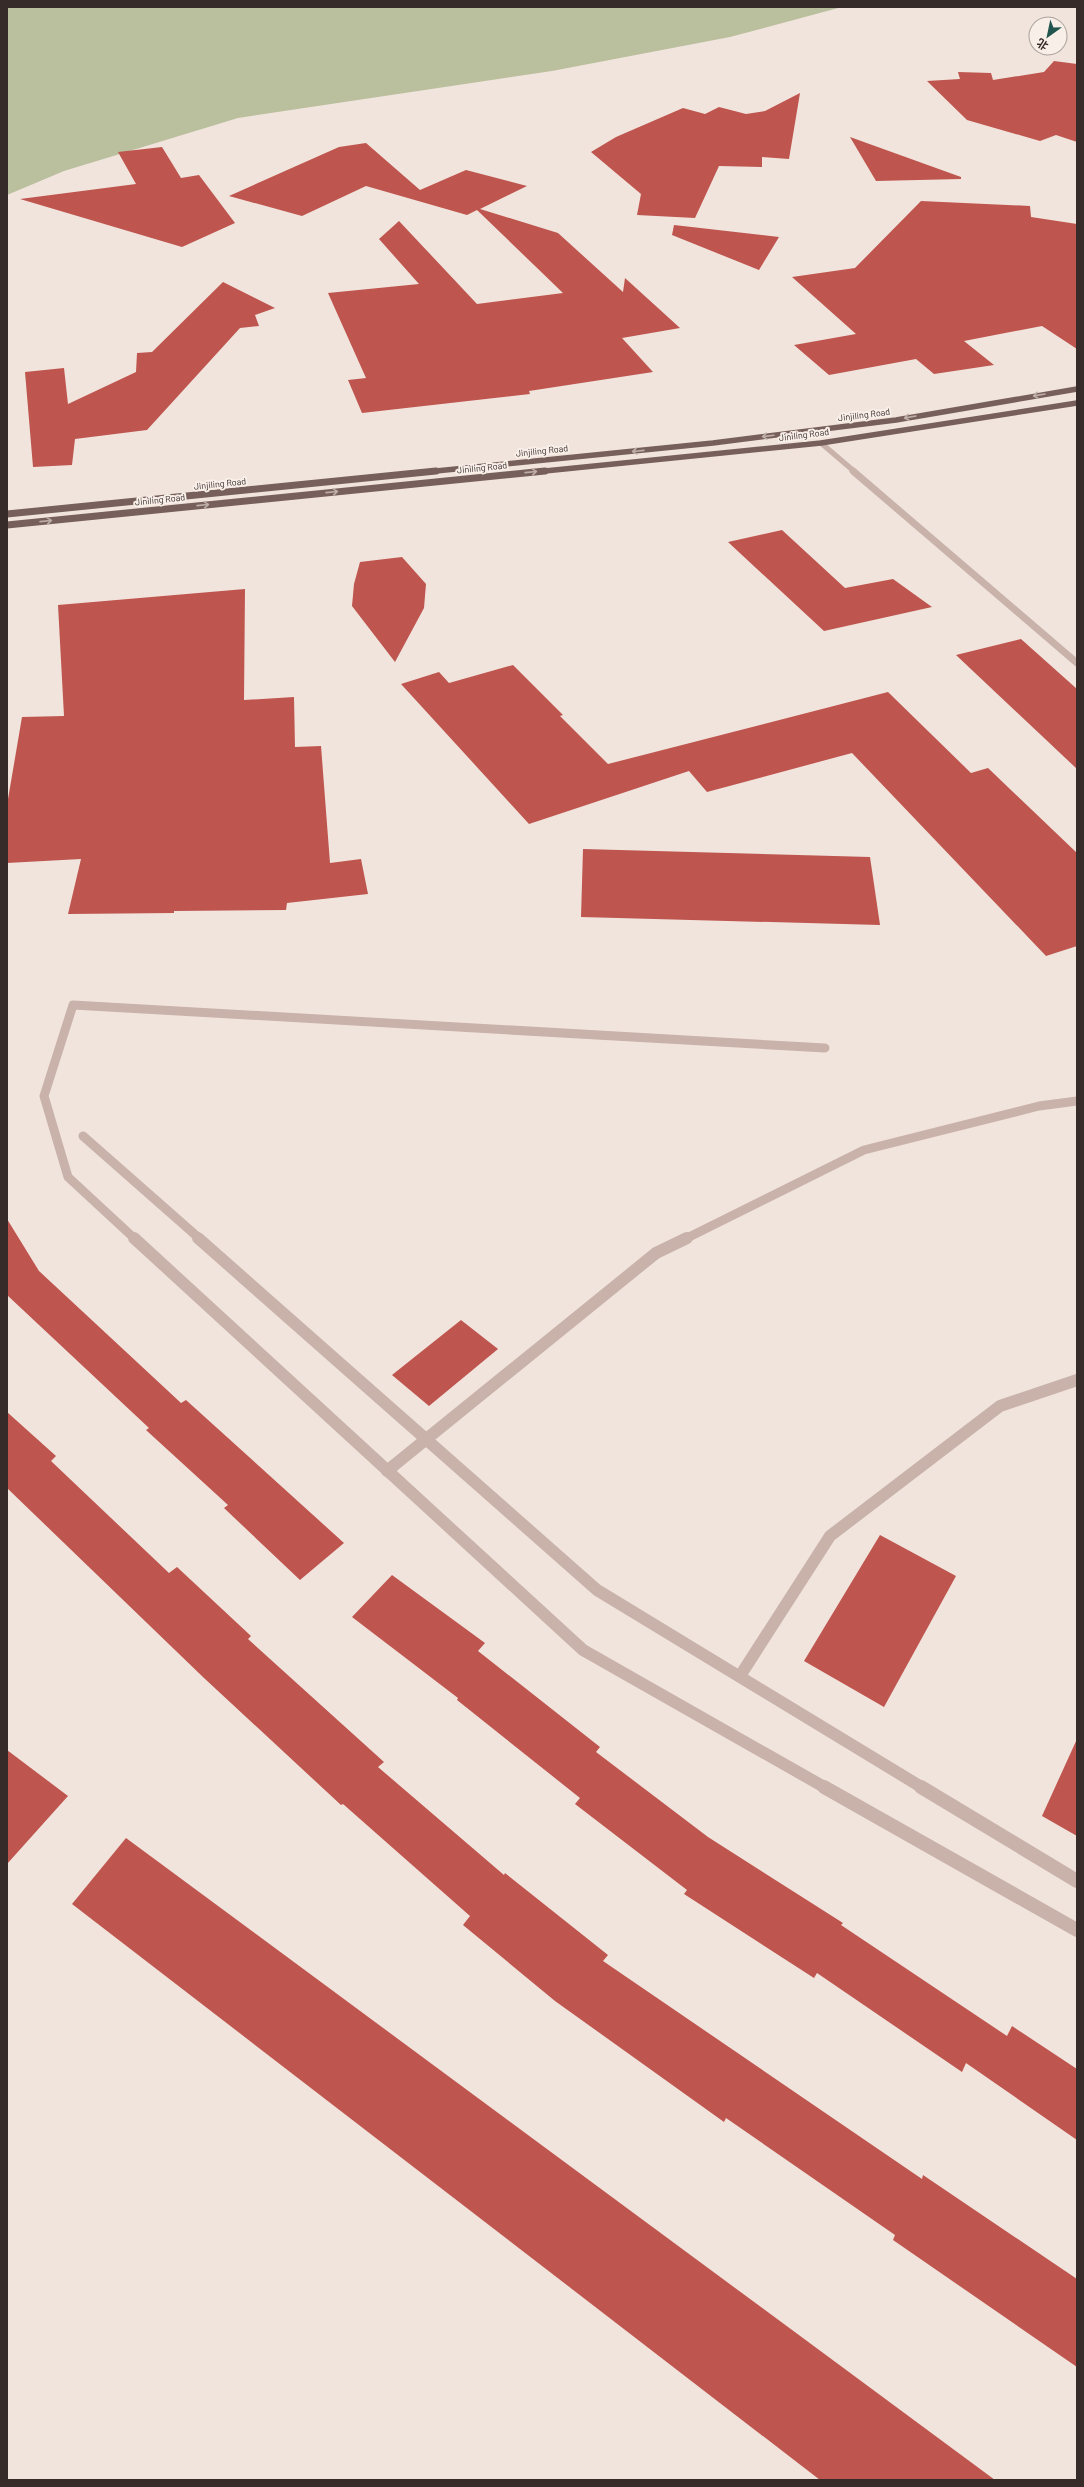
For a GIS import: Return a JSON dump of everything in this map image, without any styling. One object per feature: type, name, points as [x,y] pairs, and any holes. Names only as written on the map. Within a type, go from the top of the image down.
[{"type":"main road","name":"Jinjiling Road","points":[[7,514],[713,443],[896,420],[1077,389]]},
{"type":"main road","name":"Jiniling Road","points":[[7,525],[821,443],[1077,402]]},
{"type":"street","points":[[821,443],[1077,663]]},
{"type":"street","points":[[825,1048],[73,1005],[44,1096],[68,1177],[387,1472],[584,1650],[1077,1930]]},
{"type":"street","points":[[387,1472],[656,1253],[791,1188],[864,1150],[1039,1106],[1077,1101]]},
{"type":"street","points":[[83,1136],[597,1590],[1077,1881]]},
{"type":"street","points":[[740,1676],[830,1536],[1000,1406],[1077,1380]]},
{"type":"green space","points":[[7,7],[842,7],[730,37],[552,71],[238,118],[64,171],[7,195]]},
{"type":"building","points":[[1054,61],[1077,64],[1077,142],[1056,135],[1040,141],[967,120],[927,81],[960,79],[958,72],[991,73],[993,80],[1044,72]]},
{"type":"building","points":[[800,93],[789,159],[762,157],[762,167],[719,166],[695,218],[637,215],[641,194],[591,152],[616,137],[683,108],[705,114],[719,107],[746,114],[765,111]]},
{"type":"building","points":[[850,137],[961,177],[961,179],[876,181]]},
{"type":"building","points":[[366,143],[420,190],[466,170],[527,186],[480,209],[558,233],[623,292],[625,278],[680,328],[622,338],[653,372],[529,391],[530,394],[362,413],[348,380],[366,378],[328,293],[419,284],[379,239],[399,221],[477,304],[563,293],[477,210],[467,215],[366,186],[302,216],[229,196],[339,147]]},
{"type":"building","points":[[162,147],[181,178],[199,175],[235,223],[182,247],[20,199],[136,184],[118,152]]},
{"type":"building","points":[[921,201],[1030,206],[1031,217],[1077,224],[1077,349],[1042,326],[964,341],[994,365],[934,374],[916,359],[829,375],[794,345],[856,334],[792,277],[855,268]]},
{"type":"building","points":[[674,225],[779,237],[759,270],[672,235]]},
{"type":"building","points":[[223,282],[275,308],[255,315],[259,326],[240,328],[147,430],[75,439],[72,465],[33,467],[25,372],[64,368],[68,404],[136,372],[137,353],[152,352]]},
{"type":"building","points":[[782,530],[845,588],[893,579],[932,607],[824,631],[728,542]]},
{"type":"building","points":[[402,557],[426,584],[424,608],[395,662],[352,606],[354,584],[360,562]]},
{"type":"building","points":[[245,589],[244,700],[294,697],[295,747],[321,746],[330,863],[361,859],[368,894],[287,903],[286,910],[68,914],[81,859],[7,863],[7,805],[22,717],[64,716],[58,605]]},
{"type":"building","points":[[1021,639],[1077,689],[1077,769],[956,655]]},
{"type":"building","points":[[513,665],[563,715],[560,716],[608,764],[888,692],[971,773],[988,768],[1077,853],[1077,946],[1046,956],[852,753],[707,792],[689,771],[529,824],[401,684],[439,672],[449,683]]},
{"type":"building","points":[[583,849],[870,857],[880,925],[581,917]]},
{"type":"building","points":[[7,1219],[39,1271],[181,1403],[186,1400],[344,1543],[300,1580],[224,1508],[228,1505],[146,1430],[149,1428],[7,1295]]},
{"type":"building","points":[[461,1320],[498,1349],[429,1406],[392,1375]]},
{"type":"building","points":[[7,1412],[56,1456],[51,1461],[169,1573],[177,1567],[251,1636],[248,1639],[384,1762],[378,1767],[504,1875],[505,1873],[608,1955],[603,1961],[922,2179],[923,2175],[1077,2279],[1077,2367],[893,2240],[895,2235],[726,2118],[724,2122],[555,2001],[463,1925],[470,1916],[343,1804],[341,1805],[204,1678],[7,1488]]},
{"type":"building","points":[[880,1535],[956,1576],[884,1707],[804,1661]]},
{"type":"building","points":[[392,1575],[485,1643],[478,1651],[600,1747],[596,1752],[708,1837],[843,1923],[841,1925],[1007,2036],[1012,2026],[1077,2069],[1077,2140],[966,2063],[962,2072],[817,1973],[814,1978],[684,1894],[687,1890],[575,1804],[580,1798],[457,1700],[458,1698],[352,1617]]},
{"type":"building","points":[[1077,1739],[1077,1836],[1042,1816]]},
{"type":"building","points":[[7,1750],[68,1796],[7,1864]]},
{"type":"building","points":[[126,1838],[995,2480],[820,2480],[72,1904]]}]
